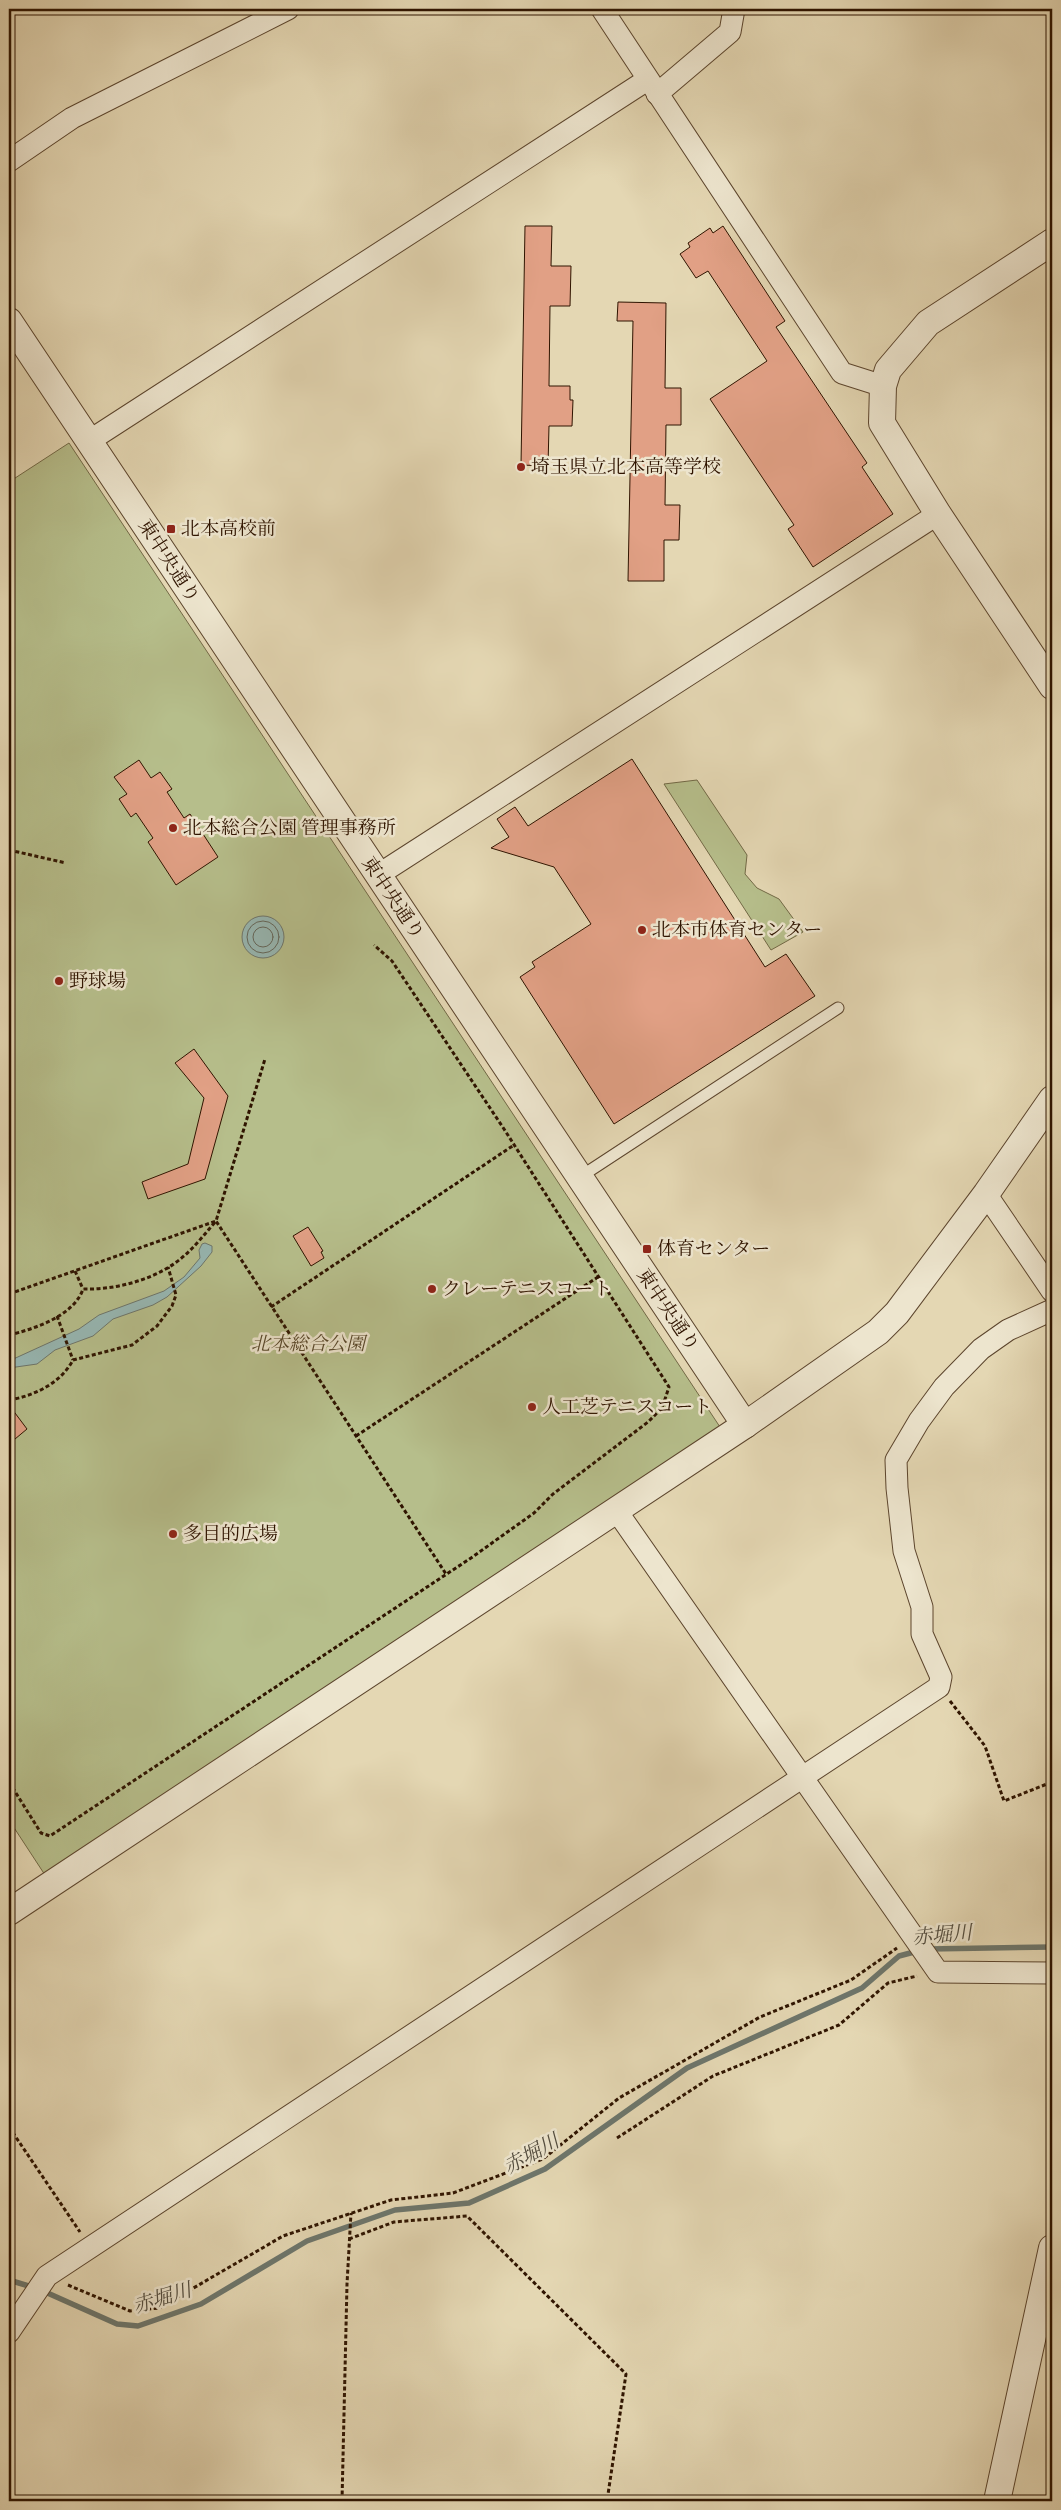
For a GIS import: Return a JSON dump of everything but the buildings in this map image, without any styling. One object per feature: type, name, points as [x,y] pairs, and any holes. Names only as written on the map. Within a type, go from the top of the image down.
[{"type":"street","points":[[9,161],[72,118],[288,9]]},
{"type":"street","points":[[602,9],[842,373],[883,386]]},
{"type":"street","points":[[89,441],[652,87],[730,32],[734,9]]},
{"type":"street","points":[[1052,242],[928,324],[888,370],[883,386],[882,422],[938,514],[1052,686]]},
{"type":"street","name":"東中央通り","points":[[9,322],[745,1425]]},
{"type":"street","points":[[378,874],[938,514]]},
{"type":"street","points":[[9,1912],[745,1425],[878,1332],[897,1313],[986,1194],[1052,1099]]},
{"type":"street","points":[[986,1194],[1052,1291]]},
{"type":"street","points":[[9,2332],[46,2276],[939,1687],[941,1677],[922,1634],[922,1607],[904,1551],[896,1460],[919,1421],[944,1387],[981,1349],[1008,1330],[1052,1310]]},
{"type":"street","points":[[616,1510],[938,1972],[1052,1973]]},
{"type":"street","points":[[997,2501],[1052,2248]]},
{"type":"lane","points":[[580,1177],[838,1008]]},
{"type":"path","points":[[9,850],[66,863]]},
{"type":"path","points":[[9,1782],[41,1833],[50,1836],[446,1574],[534,1513],[553,1494],[648,1422],[662,1408],[669,1387],[514,1145],[392,962],[374,945]]},
{"type":"path","points":[[83,1289],[105,1290],[158,1273],[192,1248],[216,1221],[266,1059]]},
{"type":"path","points":[[271,1307],[514,1145]]},
{"type":"path","points":[[9,1294],[216,1221]]},
{"type":"path","points":[[216,1221],[446,1574]]},
{"type":"path","points":[[73,1360],[132,1345],[157,1326],[172,1306],[176,1295],[168,1267]]},
{"type":"path","points":[[9,1335],[69,1310],[81,1295],[83,1289],[75,1271]]},
{"type":"path","points":[[356,1436],[598,1277]]},
{"type":"path","points":[[9,1400],[40,1391],[67,1372],[73,1360],[57,1316]]},
{"type":"path","points":[[939,1687],[984,1746],[1004,1801],[1052,1782]]},
{"type":"path","points":[[46,2276],[130,2311],[159,2308],[283,2236],[391,2200],[453,2193],[543,2158],[620,2098],[760,2017],[851,1980],[913,1937]]},
{"type":"path","points":[[617,2138],[713,2076],[839,2025],[888,1983],[938,1972]]},
{"type":"path","points":[[9,2127],[90,2247]]},
{"type":"path","points":[[342,2501],[351,2213]]},
{"type":"path","points":[[349,2239],[394,2222],[467,2216],[626,2374],[607,2501]]},
{"type":"green space","name":"北本総合公園","points":[[69,443],[720,1427],[45,1875],[9,1820],[9,482]]},
{"type":"green space","points":[[697,780],[747,855],[745,874],[757,888],[779,899],[803,932],[771,950],[664,784]]},
{"type":"water","points":[[267,916],[275,919],[281,925],[284,937],[281,949],[275,955],[259,958],[251,955],[245,949],[242,933],[245,925],[251,919]]},
{"type":"water","points":[[205,1243],[212,1246],[212,1252],[201,1266],[167,1297],[153,1305],[113,1319],[93,1336],[55,1350],[37,1364],[9,1368],[9,1361],[79,1329],[99,1315],[164,1291],[184,1277],[200,1258],[199,1250],[202,1244]]},
{"type":"waterway","name":"赤堀川","points":[[929,1949],[1052,1947]]},
{"type":"waterway","name":"赤堀川","points":[[43,2291],[117,2324],[138,2326],[201,2304],[307,2241],[395,2210],[469,2203],[545,2169],[687,2068],[862,1988],[899,1956],[918,1951]]},
{"type":"waterway","name":"赤堀川","points":[[9,2280],[35,2288]]},
{"type":"place","name":"埼玉県立北本高等学校","points":[[521,467]]},
{"type":"place","name":"北本高校前","points":[[171,529]]},
{"type":"place","name":"北本総合公園 管理事務所","points":[[173,828]]},
{"type":"place","name":"北本市体育センター","points":[[642,930]]},
{"type":"place","name":"野球場","points":[[59,981]]},
{"type":"place","name":"体育センター","points":[[647,1249]]},
{"type":"place","name":"クレーテニスコート","points":[[432,1289]]},
{"type":"place","name":"人工芝テニスコート","points":[[532,1407]]},
{"type":"place","name":"多目的広場","points":[[173,1534]]}]
